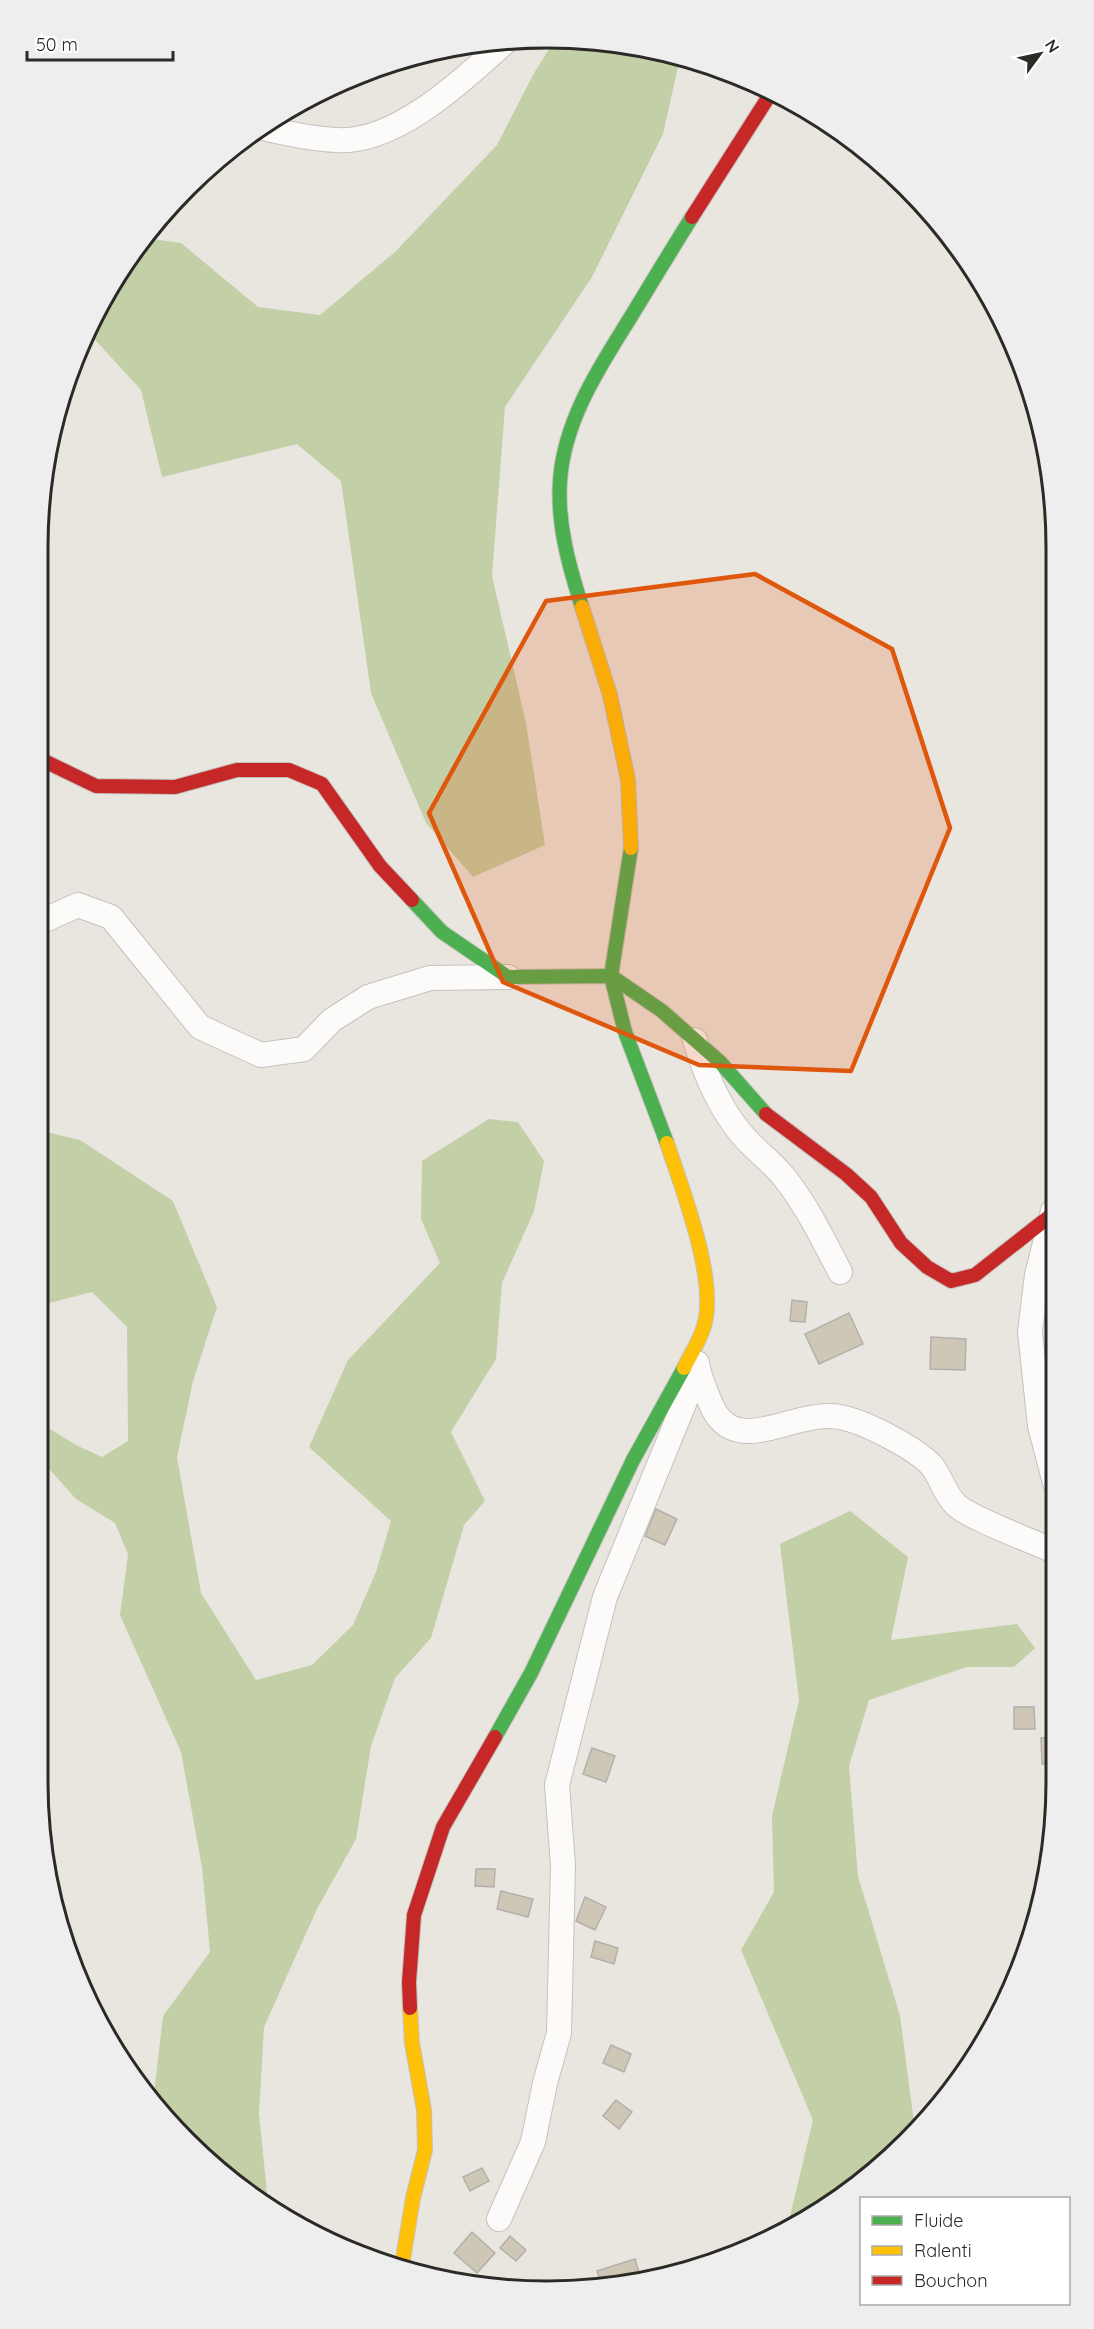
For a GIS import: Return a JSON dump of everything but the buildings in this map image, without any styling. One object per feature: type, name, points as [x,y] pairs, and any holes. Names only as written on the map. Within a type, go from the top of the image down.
[{"type":"street","points":[[274,130],[338,141],[375,134],[410,117],[470,74],[495,51]]},
{"type":"street","points":[[499,2219],[533,2142],[545,2083],[559,2033],[562,1866],[557,1785],[605,1597],[657,1476],[697,1358],[704,1326],[706,1298],[704,1268],[689,1210],[659,1119],[625,1032],[611,976],[632,839],[628,780],[610,695],[569,565],[561,522],[560,480],[570,434],[585,392],[700,203],[767,99]]},
{"type":"street","points":[[48,763],[96,786],[175,787],[237,770],[289,770],[322,784],[380,866],[442,932],[508,977]]},
{"type":"street","points":[[48,918],[78,905],[111,917],[200,1027],[261,1055],[304,1049],[332,1020],[368,997],[430,978],[611,976],[662,1011],[720,1062],[769,1117],[846,1174],[871,1197],[901,1243],[927,1267],[951,1281],[975,1275],[1046,1218]]},
{"type":"street","points":[[694,1040],[706,1075],[719,1102],[739,1132],[782,1175],[805,1206],[840,1272]]},
{"type":"street","points":[[1046,1238],[1037,1275],[1030,1332],[1040,1426],[1046,1447]]},
{"type":"street","points":[[697,1358],[713,1411],[724,1426],[736,1432],[752,1432],[813,1416],[844,1418],[857,1422],[921,1455],[957,1505],[1046,1547]]},
{"type":"street","points":[[403,2260],[424,2150],[424,2110],[412,2043],[409,1982],[414,1915],[443,1827],[531,1673],[633,1460],[675,1387],[697,1358]]},
{"type":"highlighted area","points":[[755,574],[892,649],[950,828],[851,1071],[699,1065],[503,982],[429,813],[546,601]]},
{"type":"green space","points":[[550,48],[612,52],[678,66],[663,134],[592,277],[505,407],[492,576],[526,723],[545,845],[473,877],[426,823],[371,693],[341,481],[297,444],[162,477],[141,390],[94,338],[115,297],[154,239],[181,243],[258,307],[320,315],[396,251],[497,145],[534,73]]},
{"type":"green space","points":[[489,1119],[518,1122],[544,1161],[534,1211],[502,1283],[496,1359],[451,1432],[485,1501],[464,1525],[431,1638],[395,1678],[371,1746],[356,1839],[317,1909],[264,2027],[259,2113],[267,2195],[243,2178],[194,2135],[154,2090],[163,2016],[210,1952],[202,1867],[181,1752],[120,1615],[128,1554],[115,1523],[76,1499],[48,1468],[48,1428],[76,1445],[102,1457],[128,1441],[127,1327],[92,1292],[48,1303],[48,1132],[80,1140],[173,1201],[217,1307],[193,1381],[177,1457],[201,1593],[256,1680],[312,1665],[353,1625],[376,1572],[391,1521],[309,1447],[348,1360],[440,1263],[421,1219],[422,1161]]},
{"type":"green space","points":[[850,1511],[908,1557],[891,1640],[1017,1624],[1035,1648],[1014,1667],[967,1667],[869,1700],[849,1766],[858,1876],[900,2016],[914,2120],[851,2178],[790,2218],[813,2120],[741,1950],[774,1892],[772,1816],[799,1700],[780,1544]]},
{"type":"traffic: fast","points":[[582,607],[569,560],[560,513],[560,481],[568,438],[594,379],[692,217]]},
{"type":"traffic: fast","points":[[631,848],[611,976],[625,1032],[667,1143]]},
{"type":"traffic: fast","points":[[412,900],[442,932],[508,977],[611,976],[662,1011],[720,1062],[766,1114]]},
{"type":"traffic: fast","points":[[495,1737],[531,1673],[633,1460],[684,1368]]},
{"type":"traffic: slow","points":[[582,607],[610,695],[628,780],[631,848]]},
{"type":"traffic: slow","points":[[667,1143],[696,1234],[706,1284],[707,1307],[704,1326],[684,1368]]},
{"type":"traffic: slow","points":[[403,2260],[413,2198],[425,2150],[424,2110],[412,2043],[410,2008]]},
{"type":"traffic: jam","points":[[692,217],[767,99]]},
{"type":"traffic: jam","points":[[48,763],[96,786],[175,787],[237,770],[289,770],[322,784],[380,866],[412,900]]},
{"type":"traffic: jam","points":[[766,1114],[846,1174],[871,1197],[901,1243],[927,1267],[951,1281],[975,1275],[1046,1219]]},
{"type":"traffic: jam","points":[[410,2008],[409,1982],[414,1915],[443,1827],[495,1737]]}]
